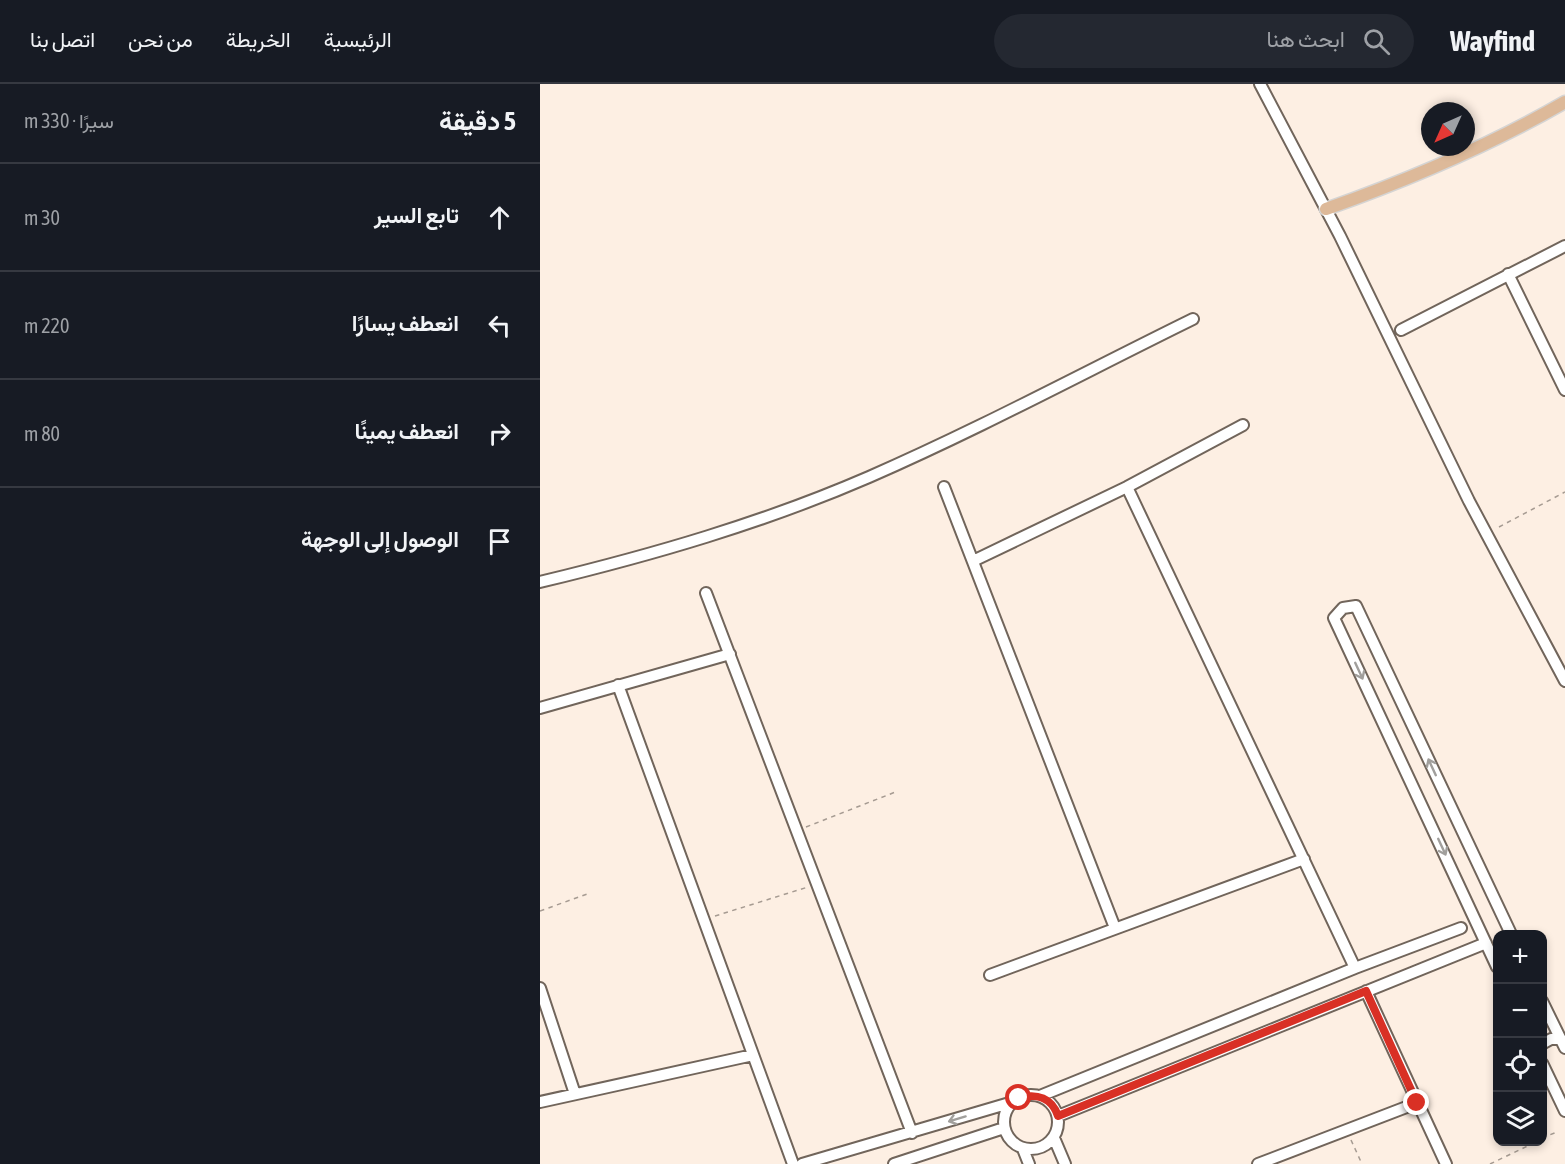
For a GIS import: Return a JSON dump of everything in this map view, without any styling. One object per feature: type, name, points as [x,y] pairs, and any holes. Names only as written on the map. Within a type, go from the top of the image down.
[{"type":"main road","points":[[1326,209],[1405,181],[1500,137],[1565,102]]},
{"type":"street","points":[[1260,84],[1326,209],[1469,501],[1565,681]]},
{"type":"street","points":[[1401,330],[1565,246]]},
{"type":"street","points":[[1508,274],[1565,390]]},
{"type":"street","points":[[540,582],[674,548],[835,491],[933,448],[1193,318]]},
{"type":"street","points":[[973,561],[1127,487],[1243,425]]},
{"type":"street","points":[[944,487],[1115,928]]},
{"type":"street","points":[[1127,487],[1355,968]]},
{"type":"street","points":[[706,593],[912,1133]]},
{"type":"street","points":[[1493,958],[1334,618],[1343,608],[1356,606],[1509,930]]},
{"type":"street","points":[[540,708],[730,654]]},
{"type":"street","points":[[618,685],[793,1164]]},
{"type":"street","points":[[990,975],[1304,859]]},
{"type":"street","points":[[1040,1096],[1355,968],[1461,928]]},
{"type":"street","points":[[1058,1116],[1486,943]]},
{"type":"street","points":[[540,988],[575,1094]]},
{"type":"street","points":[[1366,991],[1446,1164]]},
{"type":"street","points":[[1547,1011],[1563,1043]]},
{"type":"street","points":[[1547,1041],[1551,1039],[1563,1043]]},
{"type":"street","points":[[540,1102],[753,1055]]},
{"type":"street","points":[[1547,1073],[1565,1111]]},
{"type":"street","points":[[802,1164],[912,1133],[1013,1102],[1028,1095],[1040,1096],[1050,1102],[1058,1116],[1058,1127],[1054,1138],[1049,1143],[1037,1149],[1023,1149],[1011,1141],[1004,1128],[1005,1114],[1013,1102]]},
{"type":"street","points":[[1258,1164],[1417,1103]]},
{"type":"street","points":[[894,1164],[927,1160],[1004,1128]]},
{"type":"street","points":[[1054,1138],[1065,1164]]},
{"type":"street","points":[[1023,1149],[1029,1164]]},
{"type":"path","points":[[1499,527],[1565,492]]},
{"type":"path","points":[[797,830],[898,791]]},
{"type":"path","points":[[704,920],[818,884]]},
{"type":"path","points":[[540,911],[590,893]]},
{"type":"path","points":[[1347,1130],[1362,1164]]},
{"type":"path","points":[[1547,1136],[1557,1132]]},
{"type":"path","points":[[1490,1164],[1528,1146]]},
{"type":"route","points":[[1019,1098],[1028,1095],[1045,1099],[1054,1106],[1058,1116],[1366,991],[1417,1103]]}]
